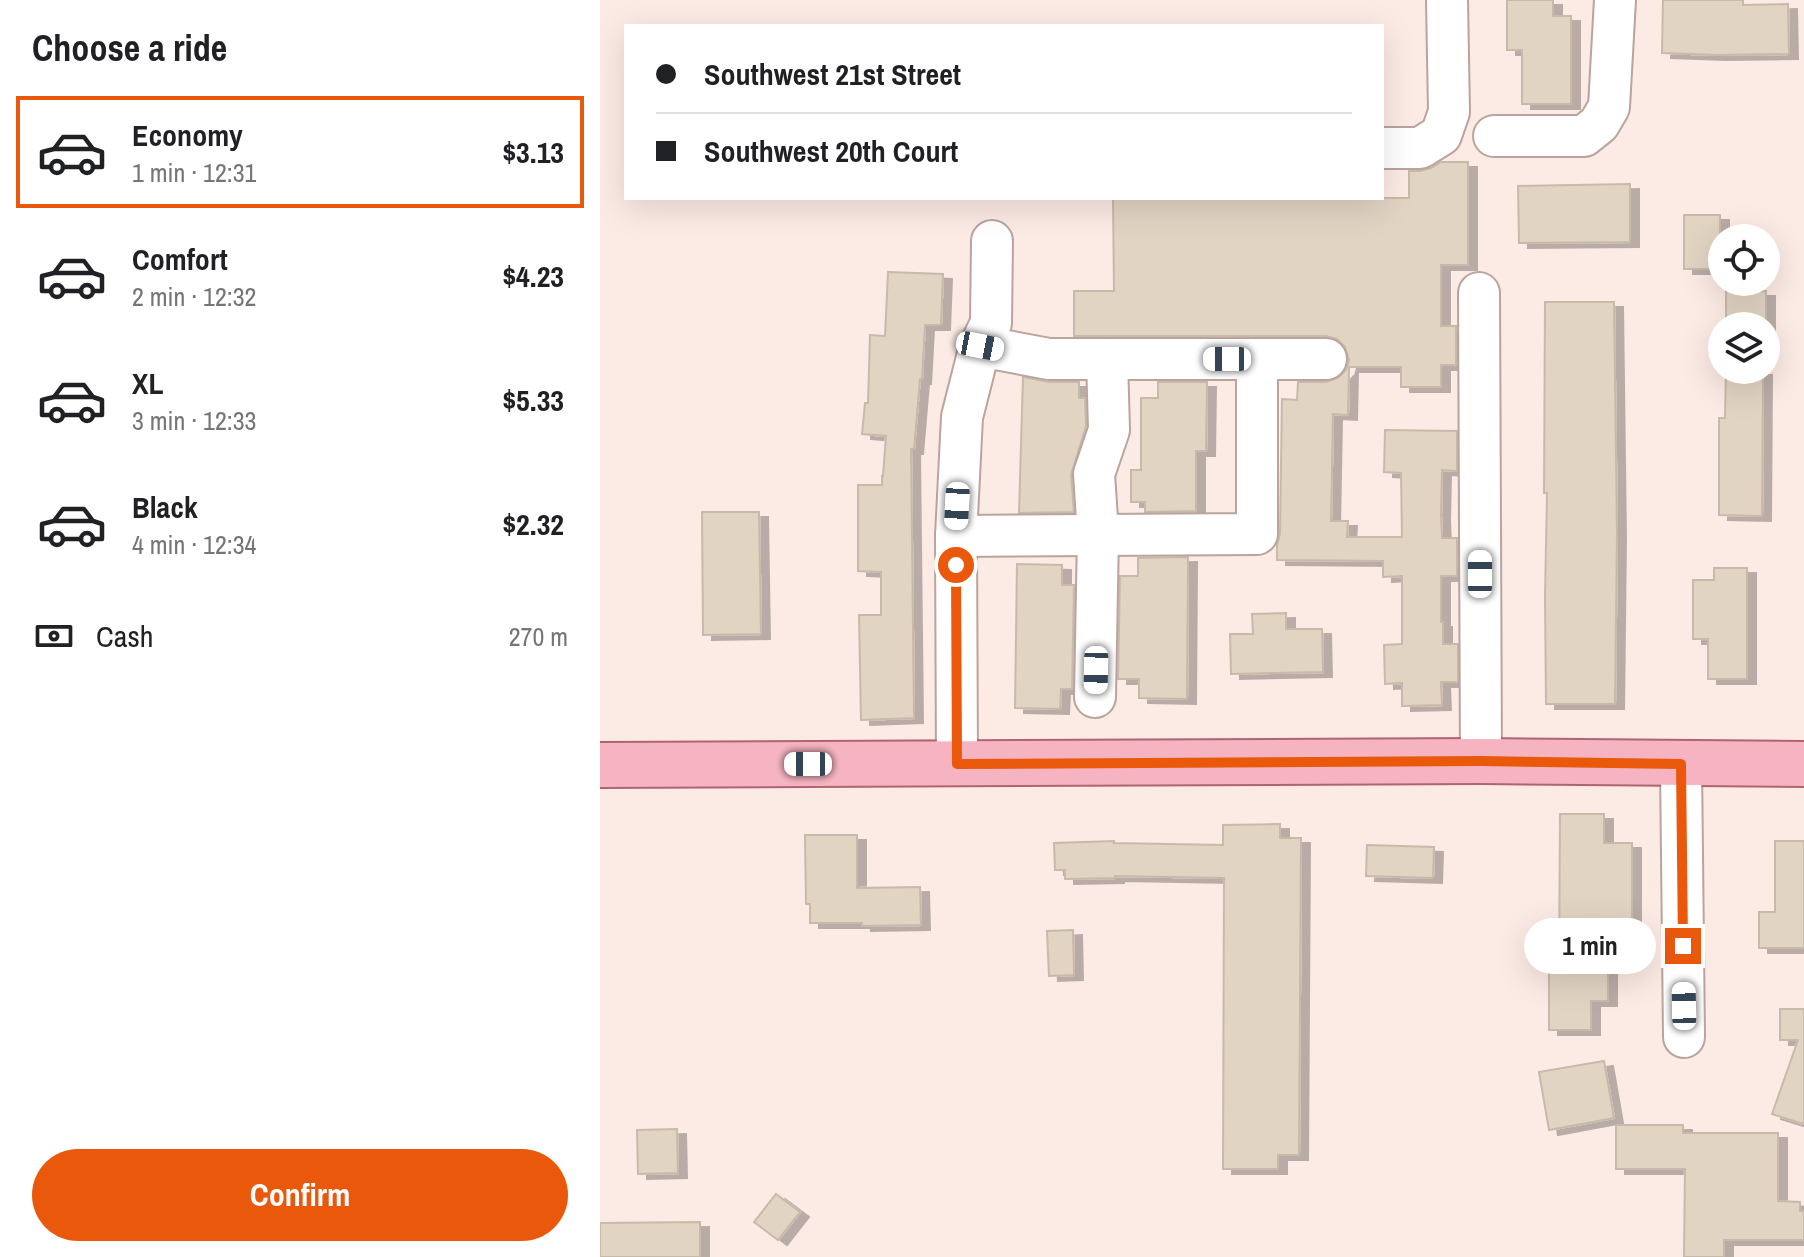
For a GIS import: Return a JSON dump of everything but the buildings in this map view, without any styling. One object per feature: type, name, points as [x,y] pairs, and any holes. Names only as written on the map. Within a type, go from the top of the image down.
[{"type":"main road","points":[[600,765],[1481,761],[1804,764]]},
{"type":"street","points":[[1384,148],[1420,148],[1441,135],[1449,112],[1447,0]]},
{"type":"street","points":[[1494,136],[1584,136],[1599,124],[1609,107],[1615,0]]},
{"type":"street","points":[[957,764],[956,536],[962,417],[980,346],[991,323],[992,241]]},
{"type":"street","points":[[1479,293],[1481,761]]},
{"type":"street","points":[[980,346],[1049,359],[1326,359]]},
{"type":"street","points":[[956,536],[1257,534],[1257,359]]},
{"type":"street","points":[[1095,697],[1098,534],[1094,474],[1109,430],[1107,360]]},
{"type":"street","points":[[1681,764],[1684,1037]]},
{"type":"route","points":[[956,565],[957,764],[1481,761],[1681,764],[1683,946]]}]
